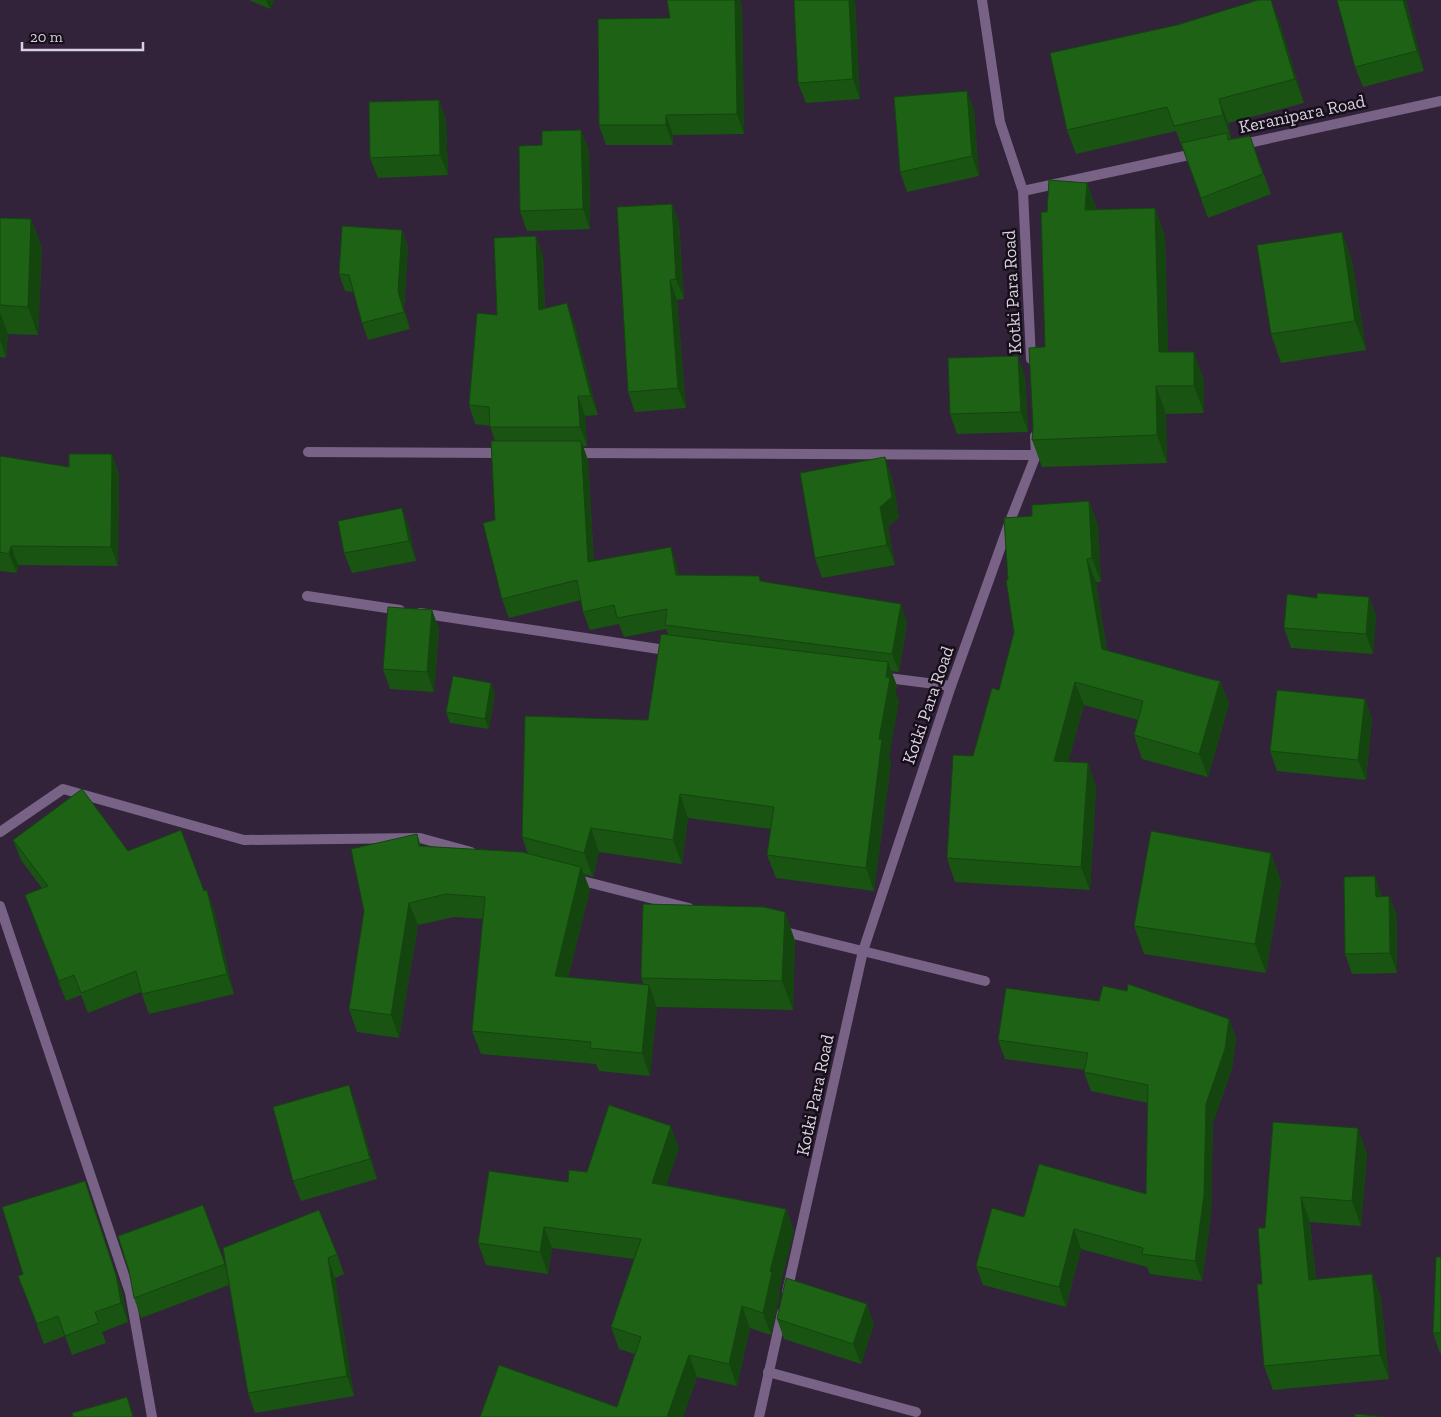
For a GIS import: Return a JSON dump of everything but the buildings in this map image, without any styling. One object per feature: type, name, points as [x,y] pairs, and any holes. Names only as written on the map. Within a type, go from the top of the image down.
[{"type":"street","name":"Kotki Para Road","points":[[982,0],[1000,122],[1023,191],[1032,367]]},
{"type":"street","name":"Keranipara Road","points":[[1227,147],[1441,101]]},
{"type":"street","points":[[1023,191],[1208,151]]},
{"type":"street","name":"Kotki Para Road","points":[[759,1417],[863,951],[951,686],[1010,521],[1036,455],[1034,426]]},
{"type":"street","points":[[308,452],[518,453]]},
{"type":"street","points":[[557,453],[1036,455]]},
{"type":"street","points":[[307,596],[679,651]]},
{"type":"street","points":[[873,676],[951,686]]},
{"type":"street","points":[[0,832],[63,789],[244,840],[420,838],[485,855]]},
{"type":"street","points":[[567,877],[701,911]]},
{"type":"street","points":[[0,906],[130,1293],[152,1417]]},
{"type":"street","points":[[768,928],[985,981]]},
{"type":"street","points":[[768,1372],[916,1412]]}]
